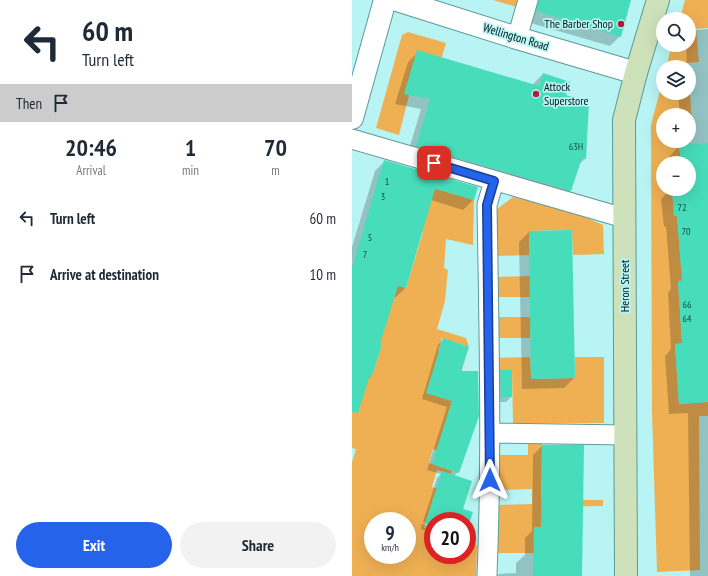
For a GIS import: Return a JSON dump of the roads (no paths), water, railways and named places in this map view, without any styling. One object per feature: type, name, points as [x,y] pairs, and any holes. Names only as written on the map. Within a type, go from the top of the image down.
[{"type":"street","points":[[352,118],[385,0]]},
{"type":"street","name":"Wellington Road","points":[[397,0],[517,38],[636,73]]},
{"type":"street","name":"Heron Street","points":[[626,576],[624,120],[636,73],[658,0]]},
{"type":"lane","points":[[517,38],[528,0]]},
{"type":"lane","points":[[352,140],[624,218]]},
{"type":"lane","points":[[487,576],[490,496],[490,434],[487,205],[494,181]]},
{"type":"lane","points":[[490,434],[626,435]]},
{"type":"place","name":"The Barber Shop","points":[[621,24]]},
{"type":"place","name":"Attock Superstore","points":[[536,94]]}]
